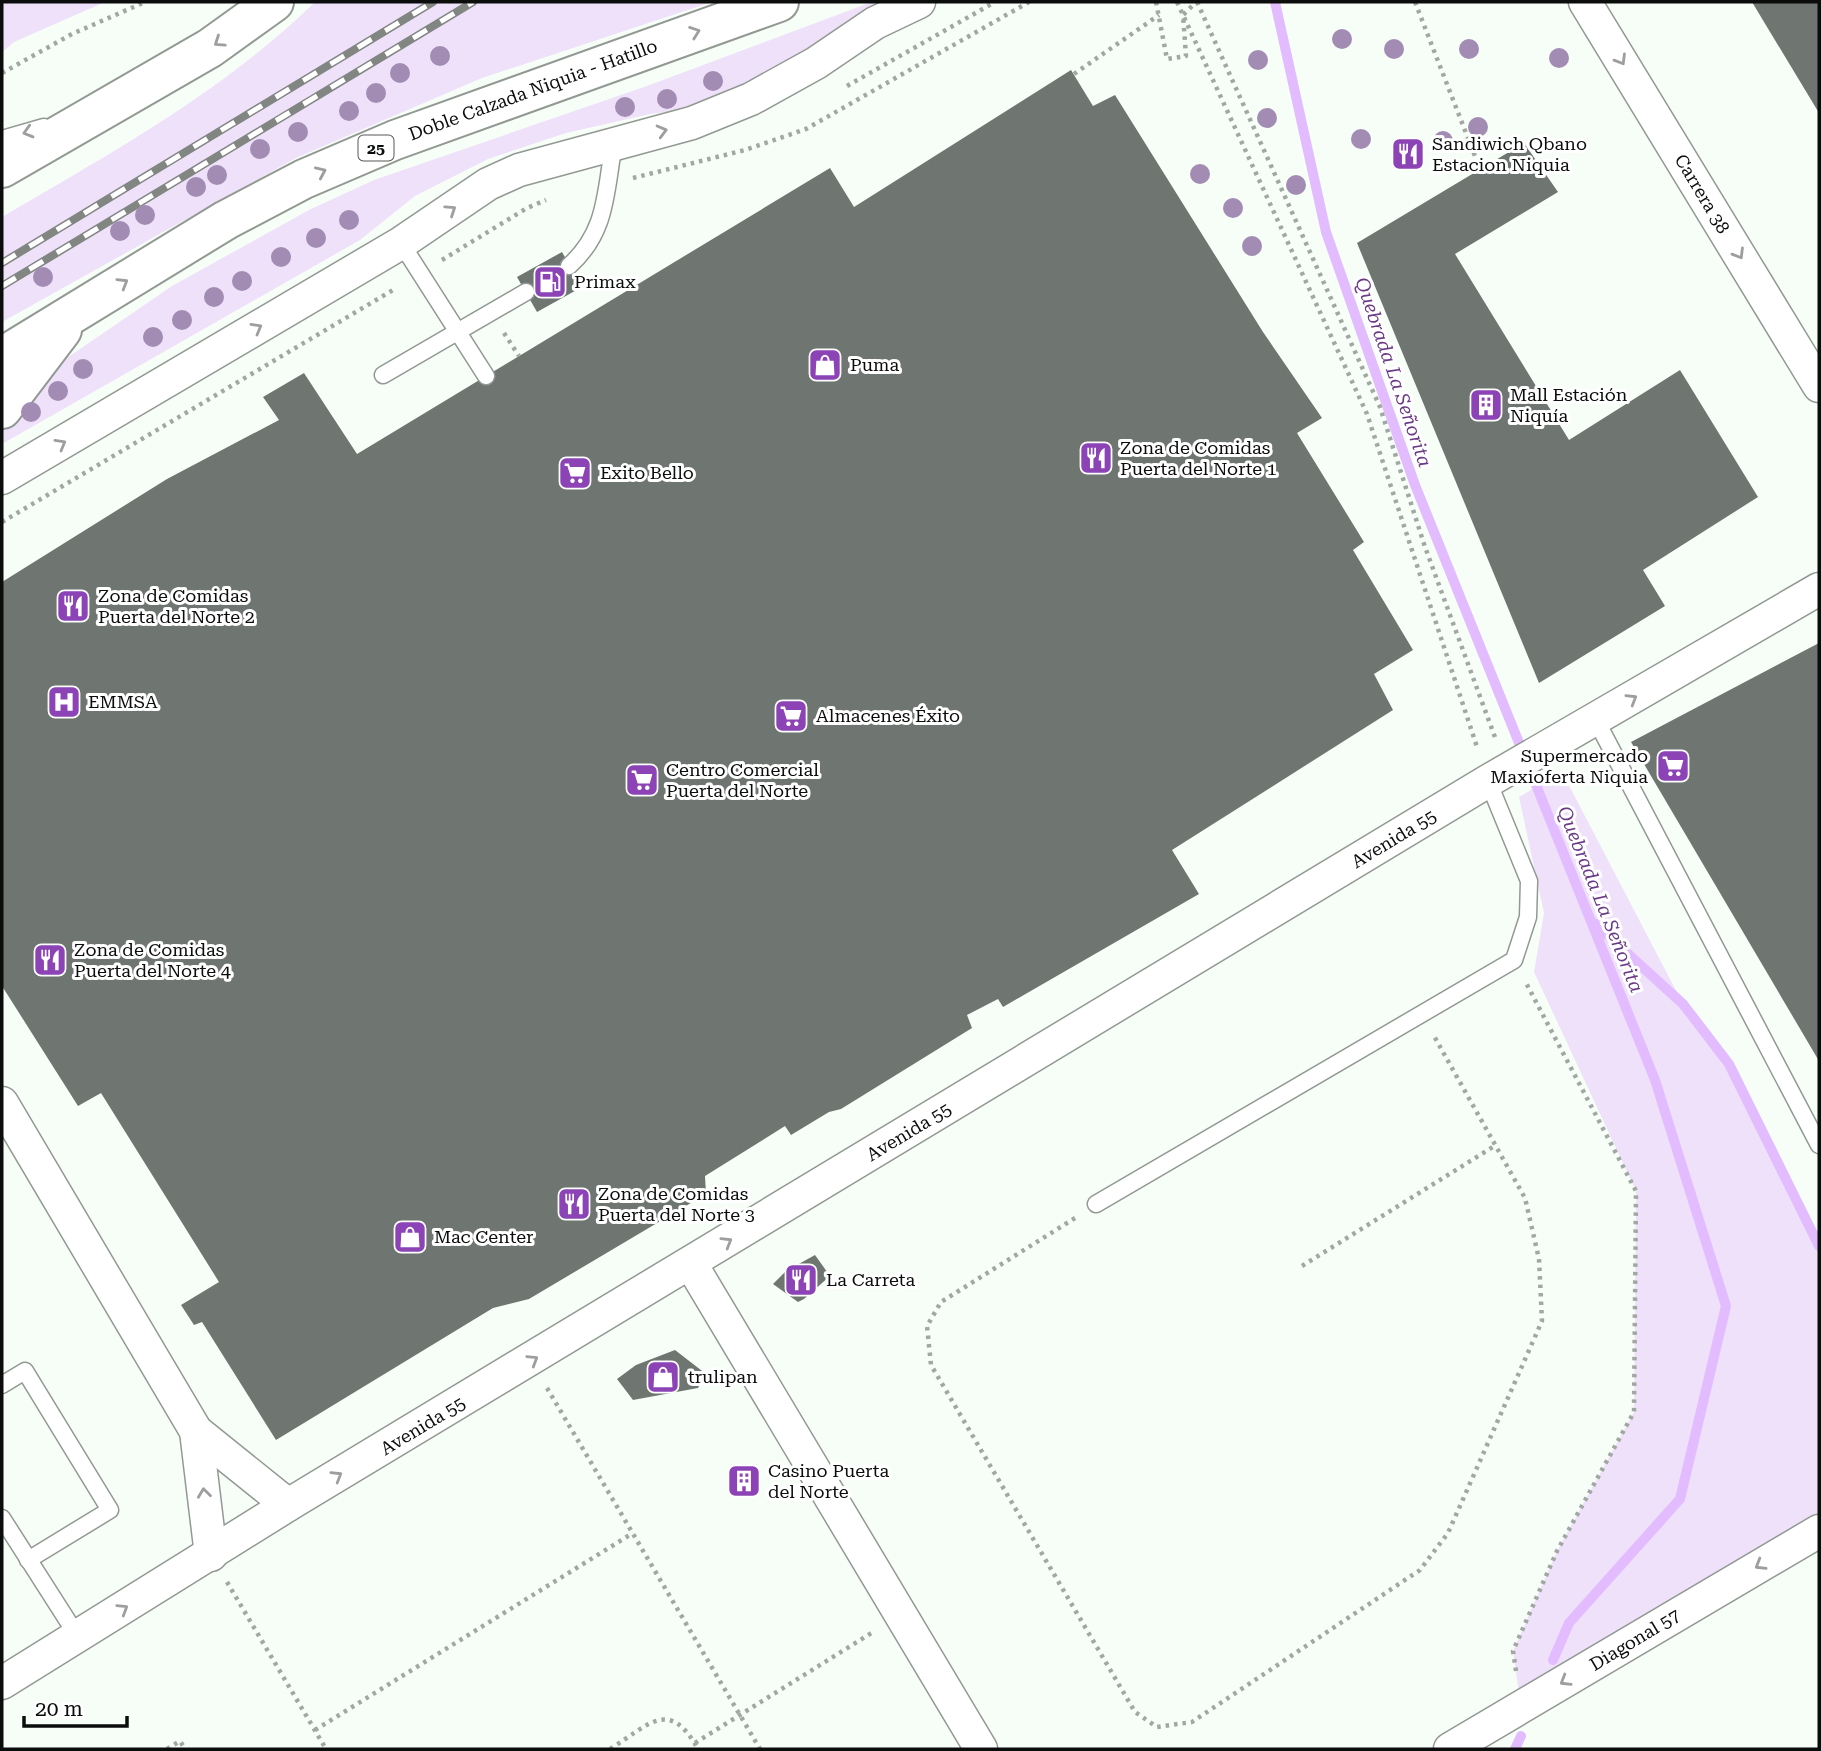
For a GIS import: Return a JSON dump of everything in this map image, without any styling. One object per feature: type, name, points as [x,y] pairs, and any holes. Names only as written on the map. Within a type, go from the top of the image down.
[{"type":"highway","points":[[2,168],[210,48],[274,2]]},
{"type":"highway","name":"Doble Calzada Niquia - Hatillo","points":[[2,357],[226,220],[304,179],[395,139],[779,2]]},
{"type":"highway","points":[[2,409],[76,312]]},
{"type":"street","points":[[2,478],[401,243],[498,180],[519,170],[692,122],[751,99],[816,63],[875,23],[919,2]]},
{"type":"street","name":"Carrera 38","points":[[1585,2],[1817,378]]},
{"type":"street","name":"Avenida 55","points":[[2,1683],[288,1505],[531,1361],[1494,778],[1819,589]]},
{"type":"street","points":[[2,1103],[197,1431],[288,1505]]},
{"type":"street","points":[[691,1264],[981,1749]]},
{"type":"street","points":[[197,1431],[211,1555]]},
{"type":"street","name":"Diagonal 57","points":[[1450,1749],[1819,1531]]},
{"type":"lane","points":[[2,139],[101,111]]},
{"type":"lane","points":[[569,266],[583,254],[602,222],[614,144]]},
{"type":"lane","points":[[401,243],[486,376]]},
{"type":"lane","points":[[383,375],[526,292]]},
{"type":"lane","points":[[1584,727],[1819,1145]]},
{"type":"lane","points":[[1096,1204],[1514,960],[1528,916],[1528,881],[1494,778]]},
{"type":"lane","points":[[2,1385],[25,1371],[110,1510],[28,1560]]},
{"type":"lane","points":[[2,1518],[78,1637]]},
{"type":"path","points":[[2,73],[72,34],[145,2]]},
{"type":"path","points":[[844,87],[995,2]]},
{"type":"path","points":[[2,523],[527,208],[608,184],[745,150],[806,129],[1029,2]]},
{"type":"path","points":[[1156,2],[1167,59],[1186,56],[1183,15],[1196,2],[1380,407],[1425,547],[1497,741]]},
{"type":"path","points":[[1177,2],[1367,414],[1494,778]]},
{"type":"path","points":[[1415,2],[1480,169]]},
{"type":"path","points":[[1074,74],[1158,15]]},
{"type":"path","points":[[1514,960],[1636,1191],[1634,1412],[1557,1551],[1513,1651],[1521,1707]]},
{"type":"path","points":[[1096,1204],[941,1302],[927,1326],[931,1365],[1135,1712],[1157,1727],[1192,1723],[1420,1570],[1448,1533],[1542,1321],[1539,1259],[1525,1198],[1422,1014]]},
{"type":"path","points":[[1302,1266],[1496,1145]]},
{"type":"path","points":[[531,1361],[760,1749]]},
{"type":"path","points":[[315,1730],[633,1533]]},
{"type":"path","points":[[211,1555],[326,1749]]},
{"type":"path","points":[[695,1743],[900,1614]]},
{"type":"path","points":[[610,1749],[657,1720],[669,1718],[681,1723],[698,1749]]},
{"type":"path","points":[[167,1749],[180,1741],[185,1749]]},
{"type":"shaded area","points":[[2,2],[105,2],[14,42],[2,52]]},
{"type":"shaded area","points":[[315,2],[712,2],[482,78],[296,158],[2,322],[2,217],[125,144],[205,92],[280,34]]},
{"type":"shaded area","points":[[872,2],[888,2],[827,41],[708,107],[650,114],[566,133],[488,159],[415,196],[360,240],[2,444],[2,429],[39,377],[172,286],[309,210],[374,180],[647,86]]},
{"type":"shaded area","points":[[1562,772],[1683,1004],[1729,1064],[1819,1246],[1819,1531],[1521,1707],[1513,1651],[1557,1551],[1634,1412],[1636,1191],[1534,972],[1544,913],[1519,797]]},
{"type":"building","points":[[1752,2],[1819,2],[1819,113]]},
{"type":"building","name":"Centro Comercial Puerta del Norte","points":[[1071,70],[1093,106],[1115,95],[1263,332],[1322,418],[1297,433],[1364,542],[1353,550],[1413,650],[1374,674],[1393,710],[1172,850],[1199,894],[1003,1007],[998,999],[967,1015],[972,1028],[841,1109],[829,1112],[791,1135],[785,1126],[705,1176],[706,1194],[529,1299],[493,1308],[276,1440],[202,1322],[194,1325],[181,1305],[219,1282],[101,1093],[78,1106],[2,986],[2,582],[167,479],[279,420],[263,397],[304,373],[357,454],[830,168],[854,207]]},
{"type":"building","name":"Mall Estación Niquía","points":[[1524,143],[1558,192],[1455,254],[1569,440],[1680,370],[1758,497],[1643,570],[1665,606],[1539,683],[1357,243]]},
{"type":"building","name":"Primax","points":[[562,252],[582,287],[537,312],[517,277]]},
{"type":"building","points":[[1819,643],[1819,1061],[1631,742]]},
{"type":"building","name":"La Carreta","points":[[815,1255],[830,1276],[804,1299],[798,1302],[773,1284],[786,1271]]},
{"type":"building","name":"trulipan","points":[[675,1350],[706,1374],[698,1388],[633,1400],[617,1379],[636,1365]]},
{"type":"building","name":"Casino Puerta del Norte","points":[[745,1465],[758,1488],[746,1497],[729,1474]]},
{"type":"waterway","name":"Quebrada La Señorita","points":[[1275,2],[1326,232],[1415,485],[1655,1080],[1726,1306],[1680,1499],[1569,1623],[1553,1660]]},
{"type":"waterway","points":[[1594,923],[1683,1004],[1729,1064],[1819,1246]]},
{"type":"waterway","name":"Quebrada La Señorita","points":[[1515,1749],[1521,1736]]},
{"type":"railway","points":[[2,263],[433,2]]},
{"type":"railway","points":[[2,286],[473,2]]},
{"type":"place","name":"Sandiwich Qbano Estacion Niquia","points":[[1408,154]]},
{"type":"place","name":"Primax","points":[[550,282]]},
{"type":"place","name":"Puma","points":[[825,365]]},
{"type":"place","name":"Mall Estación Niquía","points":[[1486,405]]},
{"type":"place","name":"Zona de Comidas Puerta del Norte 1","points":[[1096,458]]},
{"type":"place","name":"Exito Bello","points":[[575,473]]},
{"type":"place","name":"Zona de Comidas Puerta del Norte 2","points":[[73,606]]},
{"type":"place","name":"EMMSA","points":[[64,702]]},
{"type":"place","name":"Almacenes Éxito","points":[[791,716]]},
{"type":"place","name":"Supermercado Maxioferta Niquia","points":[[1673,766]]},
{"type":"place","name":"Centro Comercial Puerta del Norte","points":[[642,780]]},
{"type":"place","name":"Zona de Comidas Puerta del Norte 4","points":[[50,960]]},
{"type":"place","name":"Zona de Comidas Puerta del Norte 3","points":[[574,1204]]},
{"type":"place","name":"Mac Center","points":[[410,1237]]},
{"type":"place","name":"La Carreta","points":[[801,1280]]},
{"type":"place","name":"trulipan","points":[[663,1377]]},
{"type":"place","name":"Casino Puerta del Norte","points":[[744,1481]]}]
